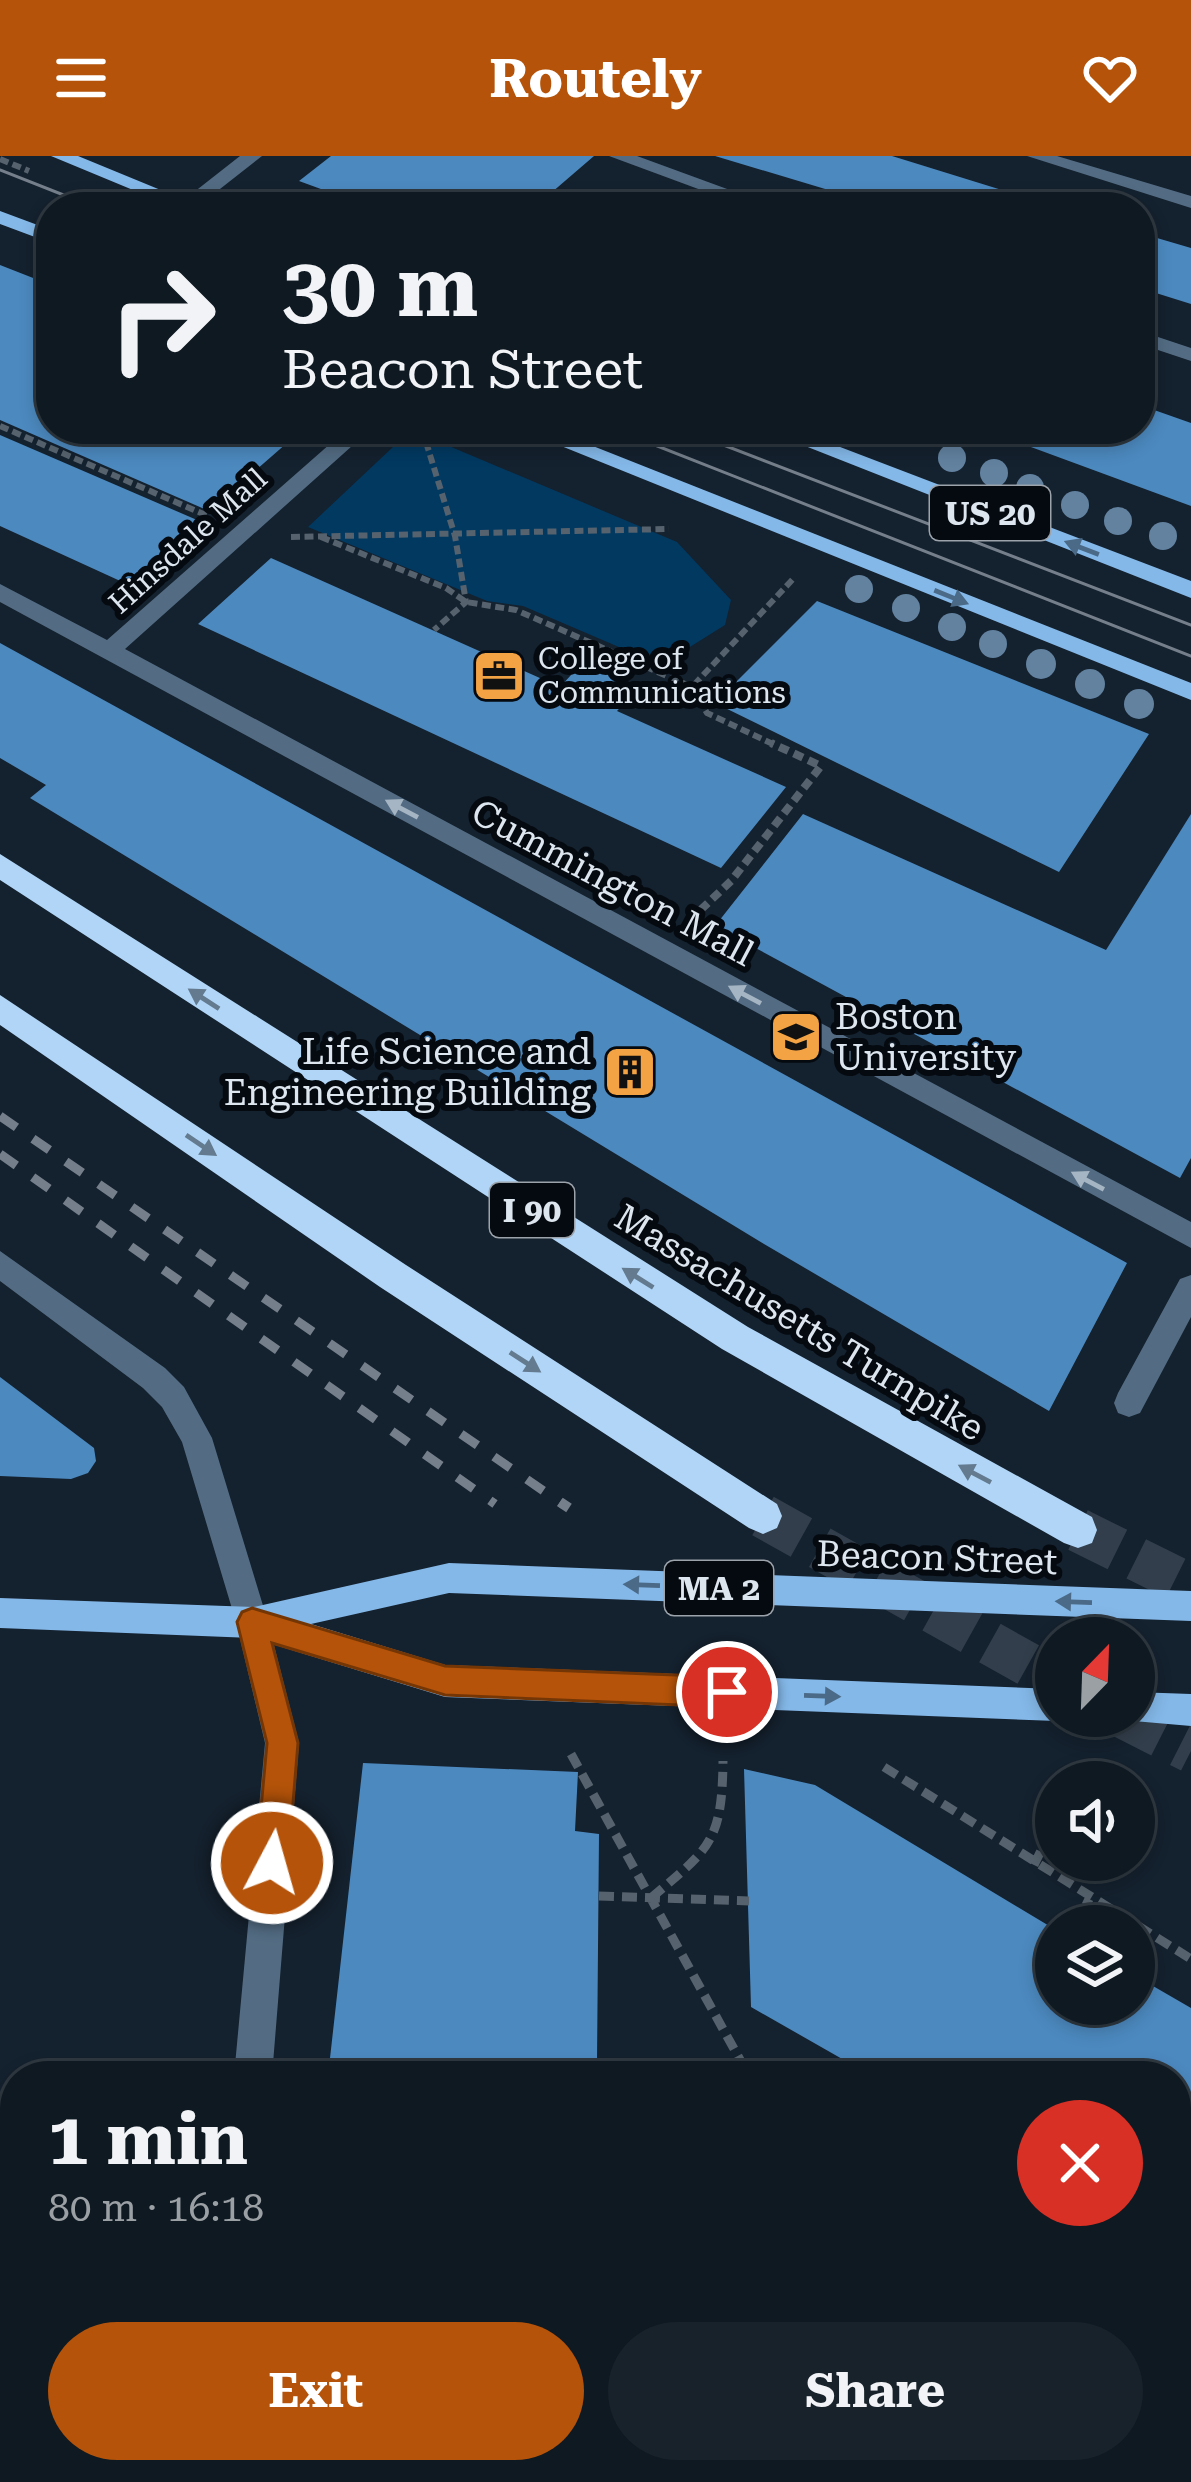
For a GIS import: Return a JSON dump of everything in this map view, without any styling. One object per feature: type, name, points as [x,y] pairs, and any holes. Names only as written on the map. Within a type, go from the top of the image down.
[{"type":"highway","name":"Massachusetts Turnpike","points":[[0,865],[735,1338],[1078,1530]]},
{"type":"highway","points":[[0,1008],[393,1276],[763,1516]]},
{"type":"main road","points":[[61,156],[152,192]]},
{"type":"main road","points":[[0,217],[36,231]]},
{"type":"main road","name":"US 20","points":[[568,444],[1191,692]]},
{"type":"main road","name":"US 20","points":[[811,444],[1191,590]]},
{"type":"main road","name":"Beacon Street","points":[[0,1613],[252,1622],[448,1578],[1191,1606]]},
{"type":"main road","name":"Beacon Street","points":[[252,1622],[445,1681],[1035,1704]]},
{"type":"main road","points":[[1155,1709],[1191,1710]]},
{"type":"street","points":[[206,192],[252,156]]},
{"type":"street","points":[[619,156],[723,192]]},
{"type":"street","points":[[1037,156],[1191,202]]},
{"type":"street","points":[[1155,342],[1191,355]]},
{"type":"street","name":"Hinsdale Mall","points":[[110,650],[343,444]]},
{"type":"street","name":"Cummington Mall","points":[[0,592],[1191,1237]]},
{"type":"street","points":[[0,1264],[123,1353],[173,1397],[196,1438],[252,1622],[282,1743],[254,2061]]},
{"type":"street","points":[[1129,1403],[1191,1288]]},
{"type":"path","points":[[0,426],[36,442]]},
{"type":"path","points":[[42,444],[215,519]]},
{"type":"path","points":[[427,444],[455,536],[466,602]]},
{"type":"path","points":[[283,537],[669,529]]},
{"type":"path","points":[[321,537],[446,588],[466,602],[516,610],[692,687],[707,713],[821,766],[730,881],[688,922]]},
{"type":"path","points":[[692,687],[794,578]]},
{"type":"path","points":[[434,630],[466,602]]},
{"type":"path","points":[[571,1754],[741,2061]]},
{"type":"path","points":[[651,1898],[713,1843],[724,1810],[723,1761]]},
{"type":"path","points":[[884,1767],[1191,1959]]},
{"type":"path","points":[[599,1896],[749,1901]]},
{"type":"path","points":[[1086,1905],[1089,1899]]},
{"type":"shaded area","points":[[396,444],[444,444],[677,542],[731,600],[725,625],[661,665],[523,606],[487,601],[308,527]]},
{"type":"building","points":[[331,156],[594,156],[552,192],[329,192],[299,181]]},
{"type":"building","points":[[715,156],[892,156],[1009,192],[835,192]]},
{"type":"building","points":[[1155,237],[1191,248],[1191,304],[1155,293]]},
{"type":"building","points":[[0,265],[36,279],[36,436],[0,420]]},
{"type":"building","points":[[1155,410],[1191,423],[1191,506],[1023,444],[1155,444]]},
{"type":"building","points":[[0,435],[204,523],[129,585],[0,526]]},
{"type":"building","points":[[55,444],[286,444],[209,511]]},
{"type":"building","points":[[271,558],[560,687],[582,663],[638,688],[617,711],[786,787],[721,868],[198,624]]},
{"type":"building","points":[[817,601],[1149,734],[1059,872],[715,703]]},
{"type":"building","points":[[0,643],[1127,1263],[1049,1411],[764,1244],[30,798],[46,785],[0,758]]},
{"type":"building","points":[[803,814],[1106,950],[1191,814],[1191,1158],[1180,1178],[715,926]]},
{"type":"building","points":[[0,1377],[94,1448],[96,1461],[88,1473],[71,1479],[0,1476]]},
{"type":"building","points":[[363,1763],[578,1772],[575,1831],[599,1834],[597,2061],[330,2061]]},
{"type":"building","points":[[744,1769],[815,1785],[1035,1917],[1035,2025],[1155,2025],[1155,1987],[1191,2008],[1191,2061],[846,2061],[751,2007]]},
{"type":"tunnel","points":[[763,1516],[1035,1668]]},
{"type":"tunnel","points":[[1078,1530],[1191,1586]]},
{"type":"tunnel","points":[[1155,1733],[1191,1751]]},
{"type":"tram line","points":[[0,170],[56,192]]},
{"type":"tram line","points":[[652,444],[1191,656]]},
{"type":"tram line","points":[[721,444],[1191,625]]},
{"type":"railway","points":[[0,1116],[564,1505]]},
{"type":"railway","points":[[0,1154],[495,1504]]},
{"type":"railway","points":[[560,1502],[569,1508]]},
{"type":"place","name":"College of Communications","points":[[499,676]]},
{"type":"place","name":"Boston University","points":[[796,1037]]},
{"type":"place","name":"Life Science and Engineering Building","points":[[630,1072]]},
{"type":"route","points":[[272,1863],[282,1743],[252,1622],[445,1681],[727,1692]]}]
